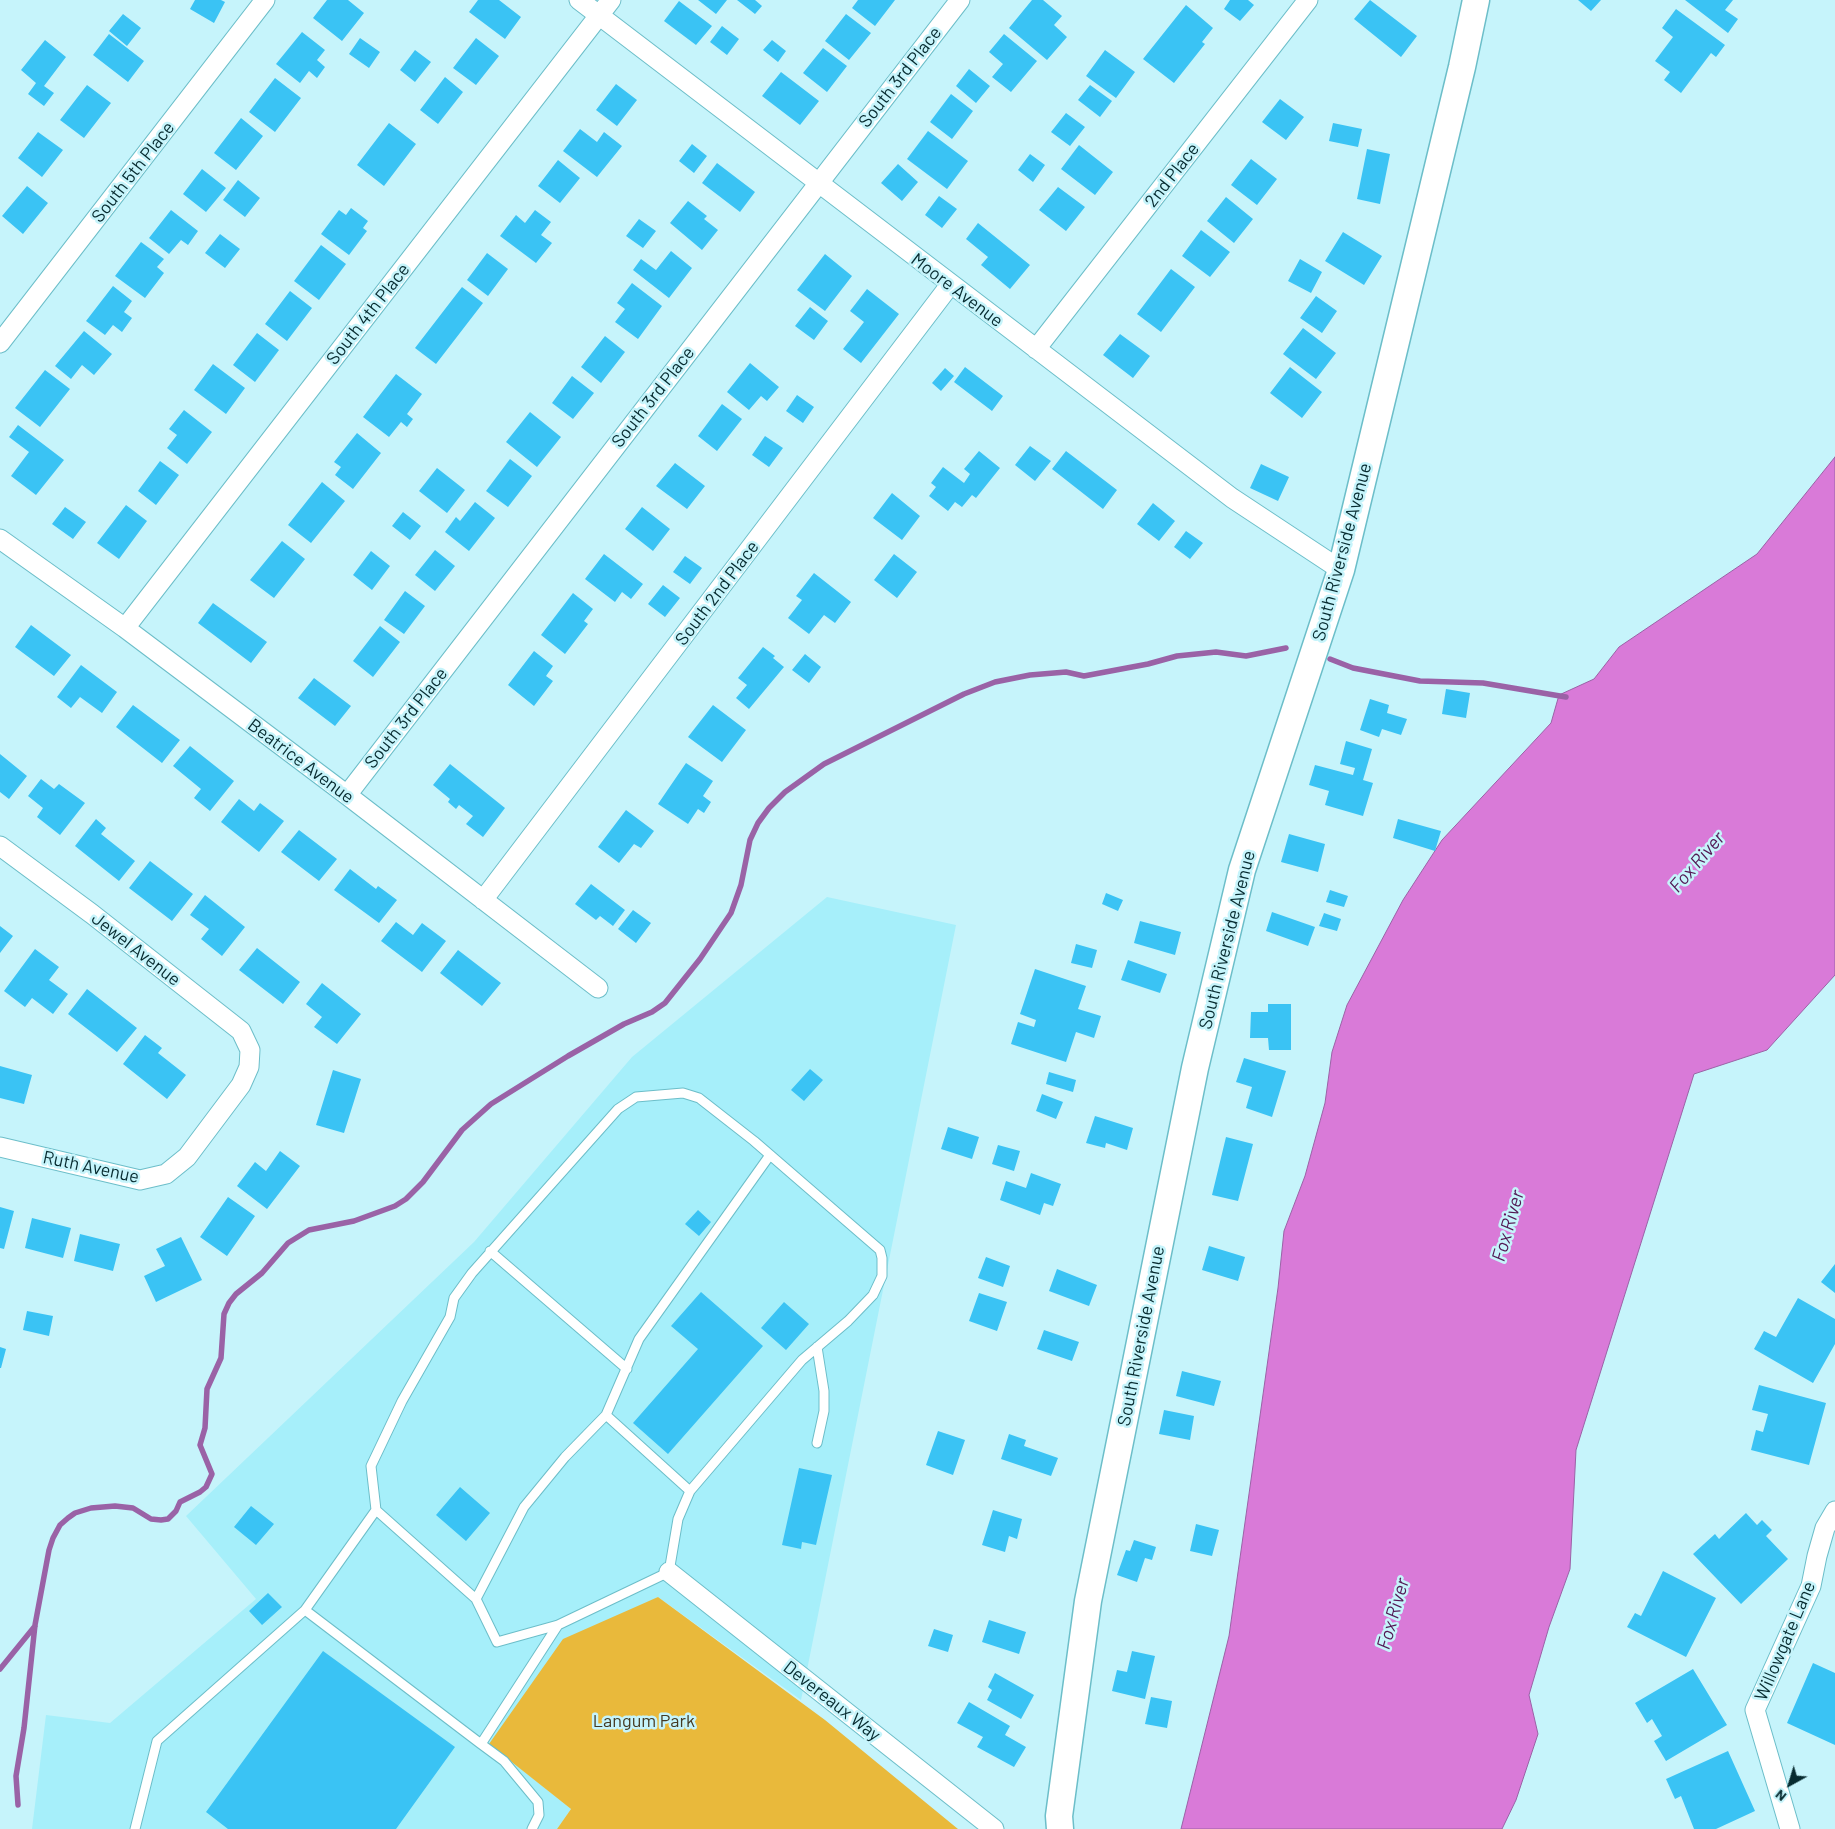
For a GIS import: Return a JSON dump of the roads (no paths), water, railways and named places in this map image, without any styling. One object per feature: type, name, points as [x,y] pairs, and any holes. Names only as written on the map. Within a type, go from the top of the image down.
[{"type":"main road","name":"South Riverside Avenue","points":[[1060,1829],[1059,1816],[1088,1601],[1195,1068],[1242,870],[1341,570],[1462,67],[1475,1]]},
{"type":"street","name":"South 5th Place","points":[[0,343],[265,0]]},
{"type":"street","name":"Moore Avenue","points":[[579,0],[950,285],[1232,498],[1341,570]]},
{"type":"street","name":"South 4th Place","points":[[125,628],[611,0]]},
{"type":"street","name":"South 3rd Place","points":[[347,795],[960,0]]},
{"type":"street","name":"2nd Place","points":[[1036,350],[1308,0]]},
{"type":"street","name":"South 2nd Place","points":[[483,900],[950,285]]},
{"type":"street","name":"Beatrice Avenue","points":[[0,539],[125,628],[347,795],[598,988]]},
{"type":"street","name":"Jewel Avenue","points":[[0,846],[92,914],[241,1031],[250,1050],[249,1067]]},
{"type":"street","name":"Ruth Avenue","points":[[0,1147],[140,1180],[166,1174],[187,1157],[241,1085],[249,1067]]},
{"type":"street","name":"Willowgate Lane","points":[[1790,1829],[1755,1710],[1811,1586],[1825,1528],[1835,1511]]},
{"type":"street","name":"Devereaux Way","points":[[669,1572],[994,1829]]},
{"type":"lane","points":[[683,1093],[698,1098],[770,1155],[880,1250],[882,1276],[873,1295],[848,1321],[802,1360],[690,1491],[678,1519],[669,1572],[558,1625],[497,1642],[476,1600],[376,1510],[371,1466],[402,1401],[450,1317],[454,1298],[490,1251],[618,1109],[636,1097],[683,1093]]},
{"type":"lane","points":[[476,1600],[524,1507],[565,1456],[606,1415],[639,1340],[770,1155]]},
{"type":"lane","points":[[490,1251],[627,1369]]},
{"type":"lane","points":[[817,1347],[824,1391],[824,1412],[817,1443]]},
{"type":"lane","points":[[606,1415],[690,1491]]},
{"type":"lane","points":[[135,1829],[157,1741],[305,1610],[376,1510]]},
{"type":"lane","points":[[305,1610],[504,1761],[538,1802],[539,1815],[532,1829]]},
{"type":"lane","points":[[481,1744],[558,1625]]},
{"type":"water","name":"Fox River","points":[[1835,457],[1835,975],[1767,1050],[1694,1074],[1576,1450],[1570,1569],[1549,1627],[1529,1695],[1538,1734],[1516,1800],[1502,1829],[1181,1829],[1229,1636],[1278,1288],[1284,1231],[1305,1176],[1325,1103],[1332,1052],[1347,1005],[1403,900],[1442,840],[1551,723],[1559,695],[1594,679],[1619,647],[1757,554]]},
{"type":"waterway","points":[[18,1805],[16,1776],[24,1728],[35,1625],[53,1538],[60,1525],[68,1518],[75,1513],[91,1508],[115,1506],[133,1508],[151,1519],[168,1519],[176,1511],[180,1502],[206,1487],[212,1474],[200,1445],[205,1428],[207,1389],[221,1358],[224,1314],[236,1294],[262,1273],[288,1243],[309,1230],[354,1221],[395,1206],[406,1199],[423,1182],[462,1130],[491,1104],[568,1056],[624,1024],[652,1012],[665,1003],[700,959],[731,913],[741,885],[750,840],[758,823],[769,808],[785,792],[824,764],[964,694],[995,682],[1030,675],[1066,672],[1084,676],[1148,664],[1177,656],[1216,652],[1246,656],[1286,648]]},
{"type":"waterway","points":[[1330,659],[1353,668],[1420,681],[1483,683],[1566,697]]},
{"type":"waterway","points":[[0,1669],[35,1626]]},
{"type":"park label","name":"Langum Park","points":[[644,1721]]}]
